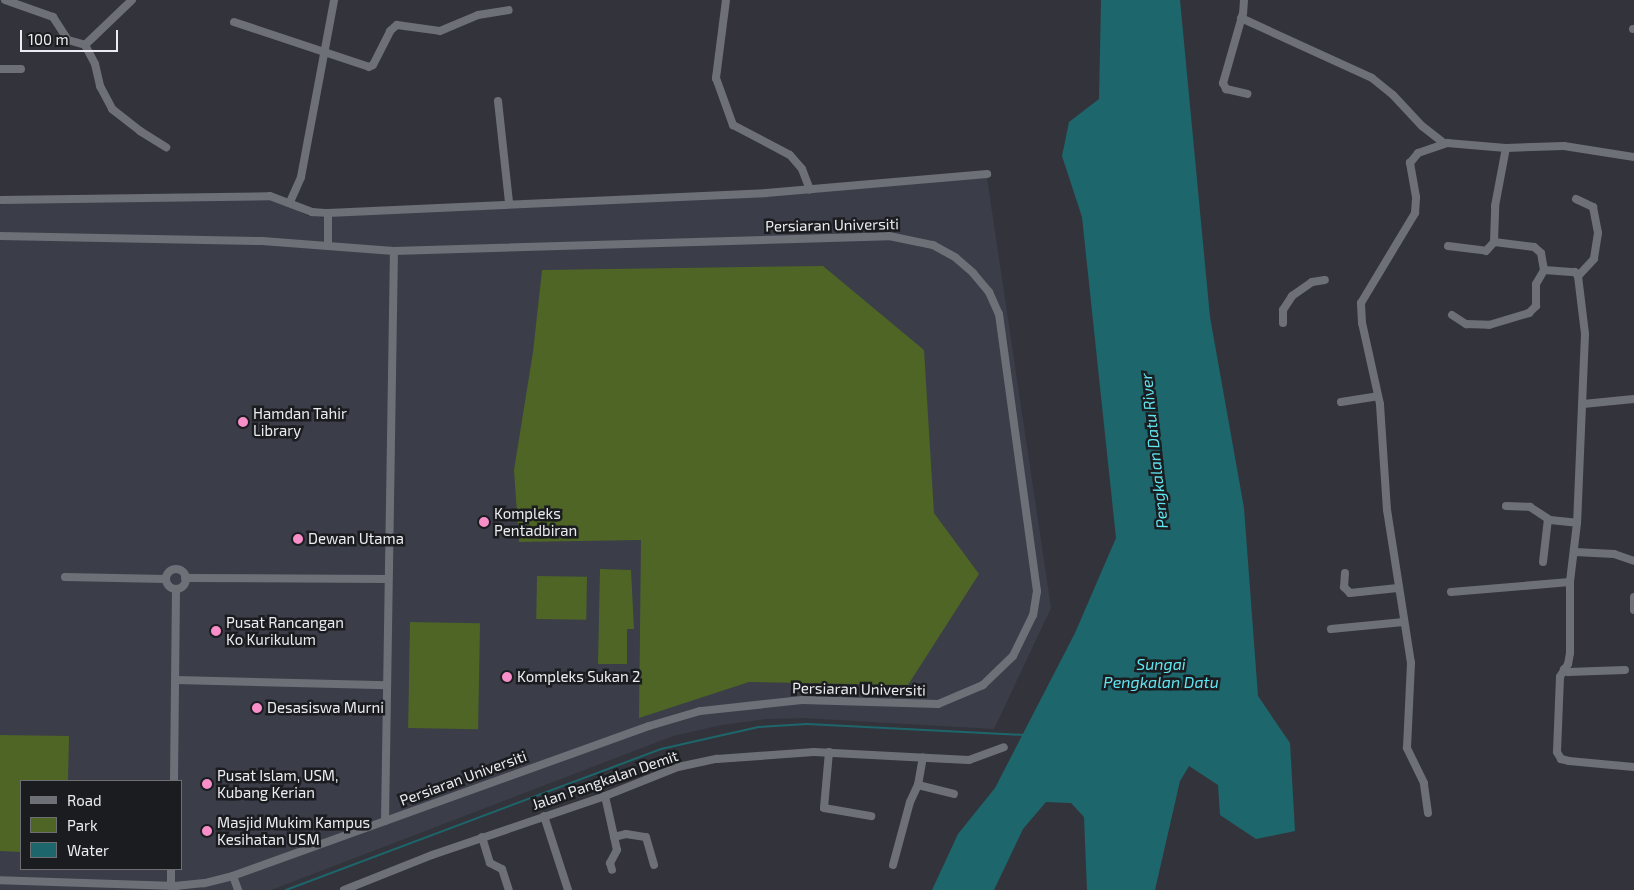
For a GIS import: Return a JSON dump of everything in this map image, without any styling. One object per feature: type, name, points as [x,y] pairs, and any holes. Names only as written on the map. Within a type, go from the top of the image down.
[{"type":"street","points":[[5,0],[53,17],[68,40],[86,45],[95,64],[100,86],[112,109],[140,132],[166,146]]},
{"type":"street","points":[[86,45],[132,0]]},
{"type":"street","points":[[290,202],[301,177],[334,0]]},
{"type":"street","points":[[726,0],[716,78],[732,125],[790,155],[802,169],[810,190]]},
{"type":"street","points":[[1244,0],[1241,18],[1223,83],[1230,91],[1247,94]]},
{"type":"street","points":[[234,22],[324,50],[369,67],[373,65],[390,31],[397,25],[440,31],[478,15],[509,10]]},
{"type":"street","points":[[1241,18],[1372,78],[1393,95],[1422,126],[1444,143]]},
{"type":"street","points":[[0,69],[21,69]]},
{"type":"street","points":[[498,101],[510,202]]},
{"type":"street","points":[[1428,813],[1424,783],[1407,748],[1411,663],[1387,510],[1378,396],[1362,323],[1361,303],[1415,213],[1416,197],[1410,163],[1418,153],[1444,143],[1506,148],[1564,146],[1634,157]]},
{"type":"street","points":[[1448,246],[1486,252],[1494,242],[1495,206],[1506,148]]},
{"type":"street","points":[[0,200],[270,196],[290,202],[308,211],[328,213],[510,202],[810,190],[988,174]]},
{"type":"street","points":[[1576,199],[1593,207],[1598,233],[1594,259],[1578,276]]},
{"type":"street","points":[[328,213],[328,245]]},
{"type":"street","name":"Persiaran Universiti","points":[[0,236],[262,241],[394,251],[889,236],[933,245],[956,258],[973,273],[989,292],[999,314],[1037,591],[1033,615],[1013,656],[982,685],[963,696],[938,704],[802,700],[700,712],[649,726],[233,876],[204,884],[171,886],[0,880]]},
{"type":"street","points":[[1452,315],[1466,324],[1477,326],[1529,313],[1536,306],[1536,284],[1544,270],[1539,249],[1494,242]]},
{"type":"street","points":[[385,821],[394,251]]},
{"type":"street","points":[[1544,270],[1575,272],[1578,276],[1584,334],[1583,404],[1577,522],[1570,582],[1570,653],[1560,677],[1558,756],[1569,761],[1634,766]]},
{"type":"street","points":[[1283,323],[1283,310],[1292,296],[1312,282],[1325,280]]},
{"type":"street","points":[[1341,402],[1378,396]]},
{"type":"street","points":[[1583,404],[1634,399]]},
{"type":"street","points":[[1506,506],[1530,508],[1548,519],[1577,522]]},
{"type":"street","points":[[1543,562],[1548,519]]},
{"type":"street","points":[[1575,552],[1614,554],[1634,561]]},
{"type":"street","points":[[185,578],[182,587],[176,589],[170,587],[166,579],[168,573],[177,570],[185,578],[388,578]]},
{"type":"street","points":[[1345,573],[1344,588],[1350,593],[1398,588]]},
{"type":"street","points":[[65,577],[166,579]]},
{"type":"street","points":[[1451,592],[1570,582]]},
{"type":"street","points":[[174,780],[176,589]]},
{"type":"street","points":[[1634,597],[1634,610]]},
{"type":"street","points":[[1331,629],[1404,622]]},
{"type":"street","points":[[1564,669],[1574,672],[1625,670]]},
{"type":"street","points":[[176,680],[387,685]]},
{"type":"street","name":"Jalan Pangkalan Demit","points":[[344,890],[482,837],[605,796],[678,767],[726,758],[829,752],[969,760],[1004,747]]},
{"type":"street","points":[[829,752],[824,808],[871,816]]},
{"type":"street","points":[[893,865],[910,802],[918,785],[923,756]]},
{"type":"street","points":[[918,785],[954,794]]},
{"type":"street","points":[[605,796],[617,853],[611,861],[612,870]]},
{"type":"street","points":[[544,816],[568,890]]},
{"type":"street","points":[[614,837],[632,834],[646,837],[654,865]]},
{"type":"street","points":[[482,837],[490,863],[502,868],[509,890]]},
{"type":"street","points":[[171,870],[171,886]]},
{"type":"street","points":[[233,876],[238,889]]},
{"type":"shaded area","points":[[987,178],[1051,608],[994,729],[804,718],[766,719],[722,725],[673,736],[271,890],[0,890],[0,205],[7,202],[272,198],[308,216],[318,215],[321,218],[335,217],[338,213]]},
{"type":"green space","points":[[823,266],[924,350],[934,513],[979,574],[908,685],[749,682],[639,718],[641,540],[519,542],[514,470],[533,352],[542,270]]},
{"type":"green space","points":[[600,569],[631,570],[634,629],[627,629],[627,664],[598,664]]},
{"type":"green space","points":[[537,576],[587,577],[586,620],[536,619]]},
{"type":"green space","points":[[410,622],[480,623],[478,729],[408,728]]},
{"type":"green space","points":[[0,735],[69,736],[68,780],[20,780],[20,852],[0,851]]},
{"type":"water","name":"Sungai Pengkalan Datu","points":[[1101,0],[1180,0],[1210,317],[1244,508],[1258,696],[1290,743],[1295,831],[1256,839],[1220,815],[1218,785],[1189,766],[1180,781],[1155,890],[1087,890],[1084,817],[1071,803],[1046,802],[1023,829],[994,890],[932,890],[958,834],[995,788],[1075,633],[1116,538],[1082,217],[1062,156],[1069,122],[1099,99]]},
{"type":"waterway","points":[[286,890],[661,749],[759,727],[807,724],[1025,735]]},
{"type":"place","name":"Hamdan Tahir Library","points":[[243,422]]},
{"type":"place","name":"Kompleks Pentadbiran","points":[[484,522]]},
{"type":"place","name":"Dewan Utama","points":[[298,539]]},
{"type":"place","name":"Pusat Rancangan Ko Kurikulum","points":[[216,631]]},
{"type":"place","name":"Kompleks Sukan 2","points":[[507,677]]},
{"type":"place","name":"Desasiswa Murni","points":[[257,708]]},
{"type":"place","name":"Pusat Islam, USM, Kubang Kerian","points":[[207,784]]},
{"type":"place","name":"Masjid Mukim Kampus Kesihatan USM","points":[[207,831]]},
{"type":"water label","name":"Pengkalan Datu River","points":[[1154,451]]}]
